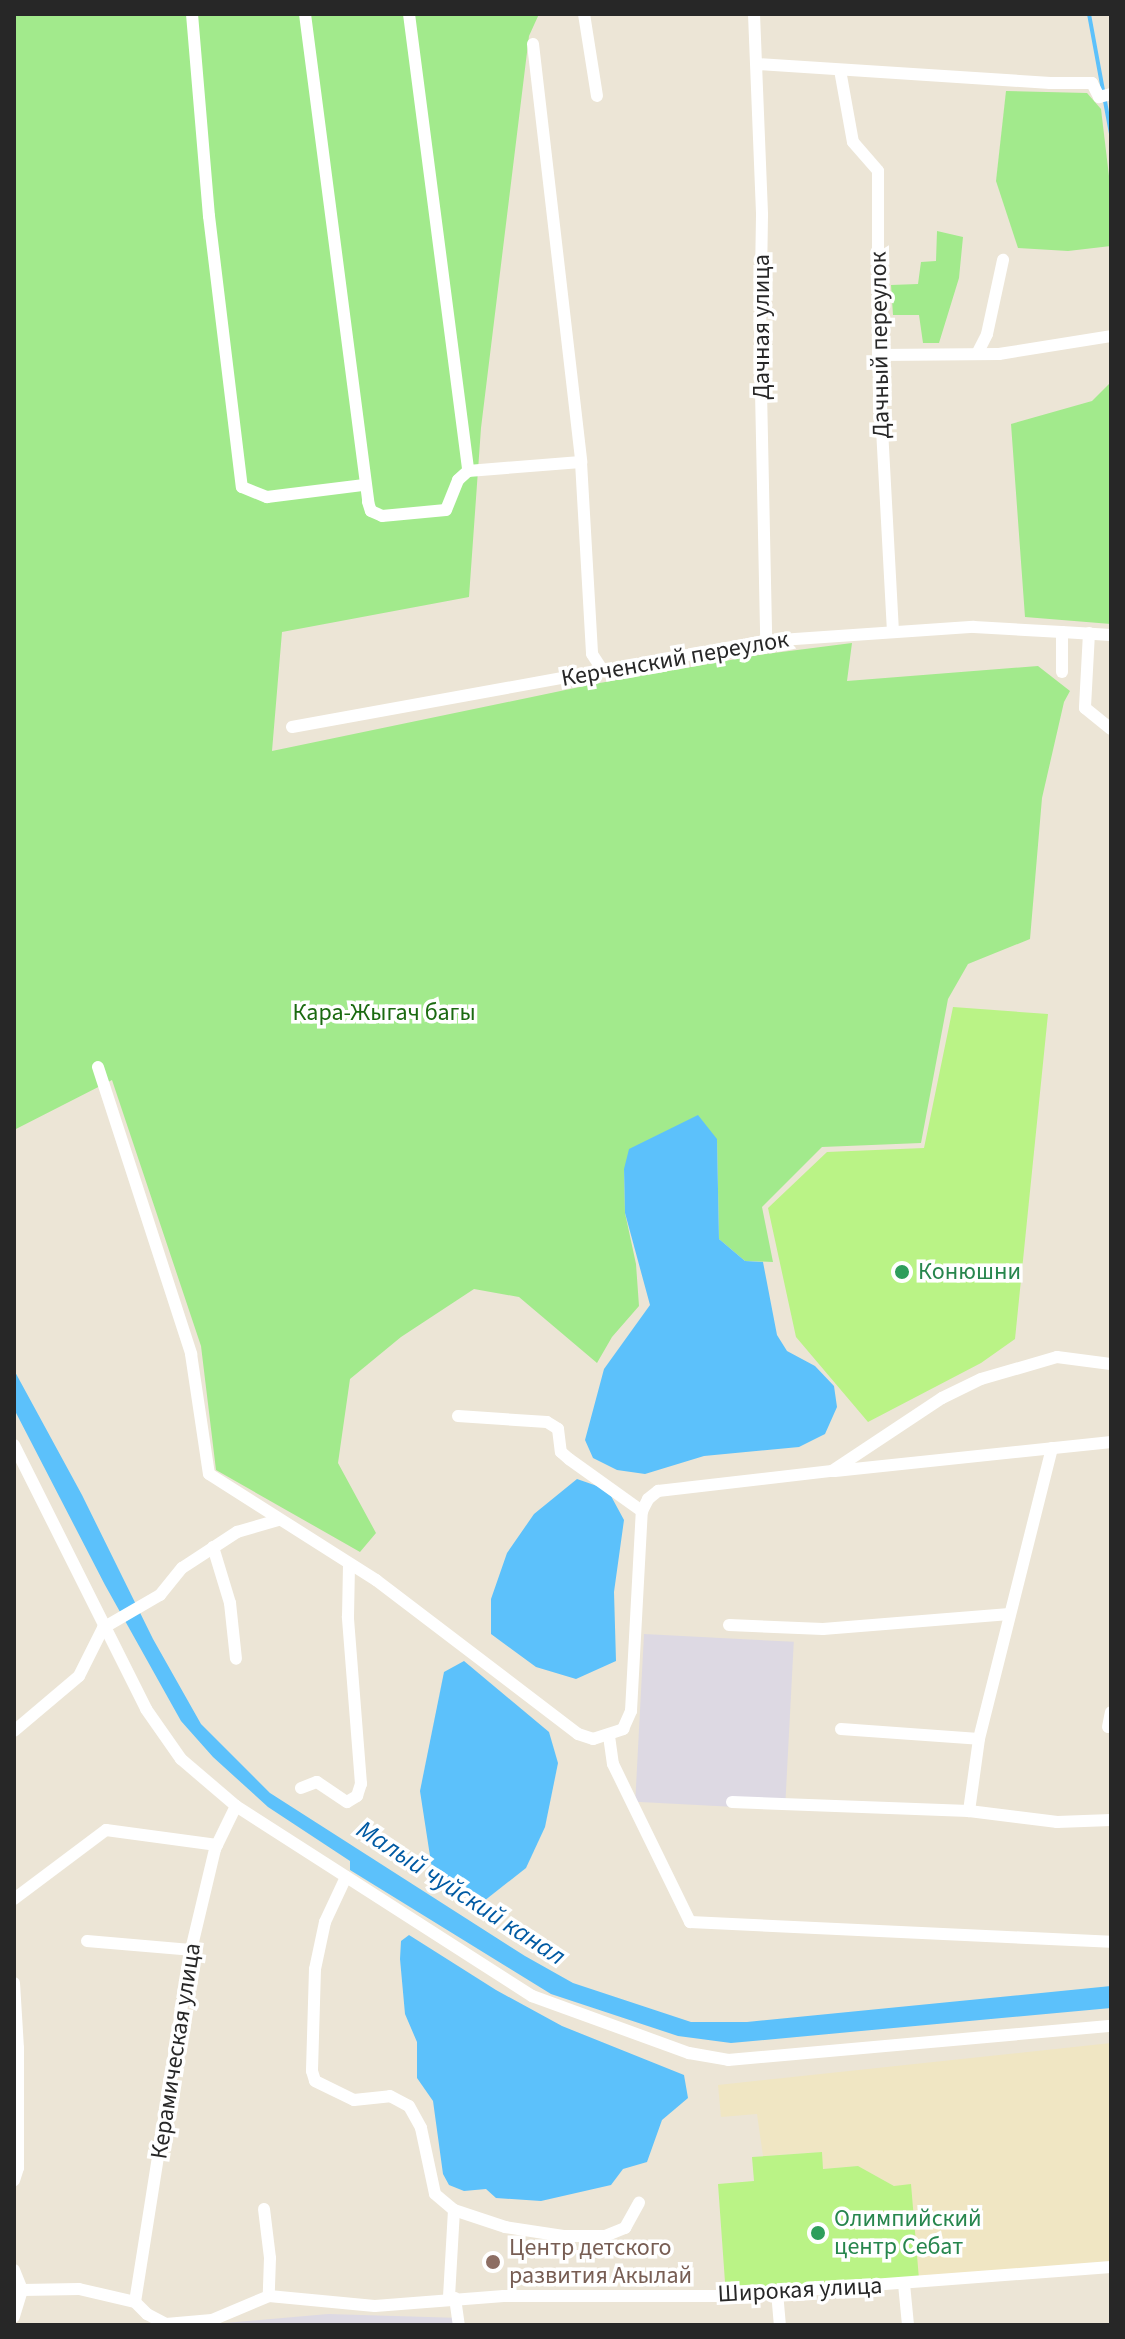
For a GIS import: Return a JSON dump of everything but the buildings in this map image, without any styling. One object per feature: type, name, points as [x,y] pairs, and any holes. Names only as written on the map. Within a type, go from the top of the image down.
[{"type":"street","points":[[192,14],[209,216],[242,487],[267,497],[364,485]]},
{"type":"street","points":[[305,14],[364,485],[374,513],[420,515],[449,508],[458,480],[468,471],[581,462]]},
{"type":"street","points":[[409,14],[468,471]]},
{"type":"street","points":[[584,14],[597,96]]},
{"type":"street","name":"Дачная улица","points":[[754,14],[766,641]]},
{"type":"street","points":[[533,44],[581,462],[592,654],[603,671]]},
{"type":"street","points":[[757,64],[1092,83],[1099,97],[1111,94]]},
{"type":"street","name":"Дачный переулок","points":[[840,70],[853,142],[878,171],[878,355],[893,631]]},
{"type":"street","points":[[977,354],[987,334],[1003,260]]},
{"type":"street","points":[[878,355],[999,354],[1111,336]]},
{"type":"street","name":"Керченский переулок","points":[[292,727],[766,641],[974,627],[1111,635]]},
{"type":"street","points":[[1062,632],[1062,672]]},
{"type":"street","points":[[1089,633],[1085,708],[1111,729]]},
{"type":"street","points":[[98,1067],[191,1354],[209,1474],[349,1564],[520,1686],[578,1734],[593,1739],[609,1736],[623,1729],[631,1711],[642,1511],[648,1499],[658,1491],[1111,1442]]},
{"type":"street","points":[[832,1471],[942,1398],[981,1379],[1057,1357],[1111,1364]]},
{"type":"street","points":[[458,1416],[547,1422],[558,1429],[561,1452],[642,1511]]},
{"type":"street","points":[[14,1445],[146,1709],[181,1759],[236,1806],[532,1996],[689,2053],[728,2060],[1111,2026]]},
{"type":"street","points":[[969,1811],[979,1739],[1052,1448]]},
{"type":"street","points":[[14,1731],[79,1676],[103,1628],[160,1595],[182,1568],[237,1532],[278,1520]]},
{"type":"street","points":[[213,1547],[230,1603],[236,1659]]},
{"type":"street","points":[[301,1788],[317,1782],[347,1802],[357,1796],[361,1784],[348,1617],[349,1564]]},
{"type":"street","points":[[729,1625],[823,1629],[1009,1614]]},
{"type":"street","points":[[1108,1727],[1111,1712]]},
{"type":"street","points":[[841,1729],[979,1739]]},
{"type":"street","points":[[609,1736],[613,1764],[690,1922],[1111,1942]]},
{"type":"street","points":[[732,1802],[969,1811],[1057,1822],[1111,1820]]},
{"type":"street","name":"Керамическая улица","points":[[135,2302],[191,1950],[217,1845],[236,1806]]},
{"type":"street","points":[[14,1899],[106,1830],[217,1845]]},
{"type":"street","points":[[346,1877],[325,1922],[315,1969],[316,2005],[311,2028],[315,2081],[354,2100],[390,2096],[409,2106],[421,2128],[435,2194],[454,2210],[505,2227],[563,2236],[605,2236],[625,2228],[639,2203]]},
{"type":"street","points":[[87,1941],[191,1950]]},
{"type":"street","points":[[14,1983],[18,2048],[18,2168],[14,2180]]},
{"type":"street","points":[[264,2209],[270,2258],[269,2296]]},
{"type":"street","points":[[454,2210],[452,2298],[459,2325]]},
{"type":"street","name":"Широкая улица","points":[[22,2290],[79,2289],[135,2302],[147,2314],[166,2324],[212,2320],[269,2296],[375,2306],[452,2298],[726,2296],[904,2284],[919,2279],[1111,2267]]},
{"type":"street","points":[[14,2270],[22,2290],[14,2317]]},
{"type":"street","points":[[904,2284],[908,2325]]},
{"type":"street","points":[[777,2292],[780,2325]]},
{"type":"shaded area","points":[[644,1634],[794,1642],[785,1810],[635,1802]]},
{"type":"shaded area","points":[[1111,2043],[1111,2261],[919,2279],[894,2186],[858,2166],[823,2169],[821,2152],[763,2156],[757,2114],[721,2117],[718,2085]]},
{"type":"shaded area","points":[[328,2314],[461,2318],[460,2325],[203,2325]]},
{"type":"green space","name":"Кара-Жыгач багы","points":[[14,14],[539,14],[529,36],[481,428],[469,597],[282,632],[272,751],[594,684],[759,655],[852,643],[847,681],[1038,666],[1070,691],[1064,702],[1042,798],[1030,939],[968,964],[948,999],[921,1143],[822,1147],[762,1207],[773,1262],[745,1261],[719,1239],[717,1139],[624,1169],[625,1213],[636,1264],[639,1306],[612,1337],[597,1363],[519,1297],[474,1289],[401,1337],[350,1379],[338,1463],[376,1533],[360,1552],[216,1470],[201,1346],[112,1080],[14,1130]]},
{"type":"green space","points":[[1006,91],[1087,93],[1101,109],[1111,193],[1111,246],[1068,251],[1018,248],[996,181]]},
{"type":"green space","points":[[937,231],[963,237],[959,278],[939,343],[923,343],[919,315],[893,315],[891,285],[918,284],[921,262],[936,261]]},
{"type":"green space","points":[[1111,382],[1111,624],[1025,617],[1011,424],[1092,401]]},
{"type":"green space","name":"Конюшни","points":[[953,1007],[1048,1014],[1015,1339],[981,1363],[868,1422],[796,1337],[768,1208],[827,1152],[924,1148]]},
{"type":"green space","name":"Олимпийский центр Себат","points":[[822,2152],[823,2169],[858,2166],[894,2186],[911,2184],[919,2279],[726,2296],[718,2184],[754,2181],[752,2157]]},
{"type":"water","points":[[698,1115],[717,1139],[719,1239],[745,1261],[763,1262],[777,1335],[787,1351],[815,1366],[834,1386],[837,1407],[825,1434],[799,1447],[704,1456],[645,1474],[617,1470],[593,1458],[585,1440],[604,1369],[650,1305],[625,1213],[624,1169],[629,1149]]},
{"type":"water","points":[[14,1370],[82,1495],[153,1639],[201,1724],[270,1793],[525,1956],[573,1983],[691,2022],[747,2022],[1111,1986],[1111,2008],[731,2043],[678,2036],[551,1994],[350,1870],[350,1861],[268,1807],[213,1757],[181,1721],[105,1585],[14,1409]]},
{"type":"water","points":[[577,1479],[600,1487],[611,1496],[624,1520],[614,1592],[616,1661],[576,1679],[536,1667],[491,1634],[491,1599],[507,1553],[534,1514]]},
{"type":"water","points":[[464,1661],[549,1732],[558,1763],[545,1827],[526,1868],[484,1901],[432,1869],[420,1791],[444,1672]]},
{"type":"water","points":[[409,1935],[496,1990],[562,2026],[684,2075],[688,2098],[662,2120],[647,2162],[623,2169],[611,2185],[541,2201],[496,2198],[486,2189],[464,2191],[449,2185],[443,2174],[433,2101],[417,2078],[417,2042],[405,2014],[400,1959],[401,1941]]},
{"type":"waterway","points":[[1089,14],[1111,134]]},
{"type":"place","name":"Конюшни","points":[[902,1272]]},
{"type":"place","name":"Олимпийский центр Себат","points":[[818,2233]]},
{"type":"place","name":"Центр детского развития Акылай","points":[[493,2262]]},
{"type":"water label","name":"Малый чуйский канал","points":[[461,1893]]}]
